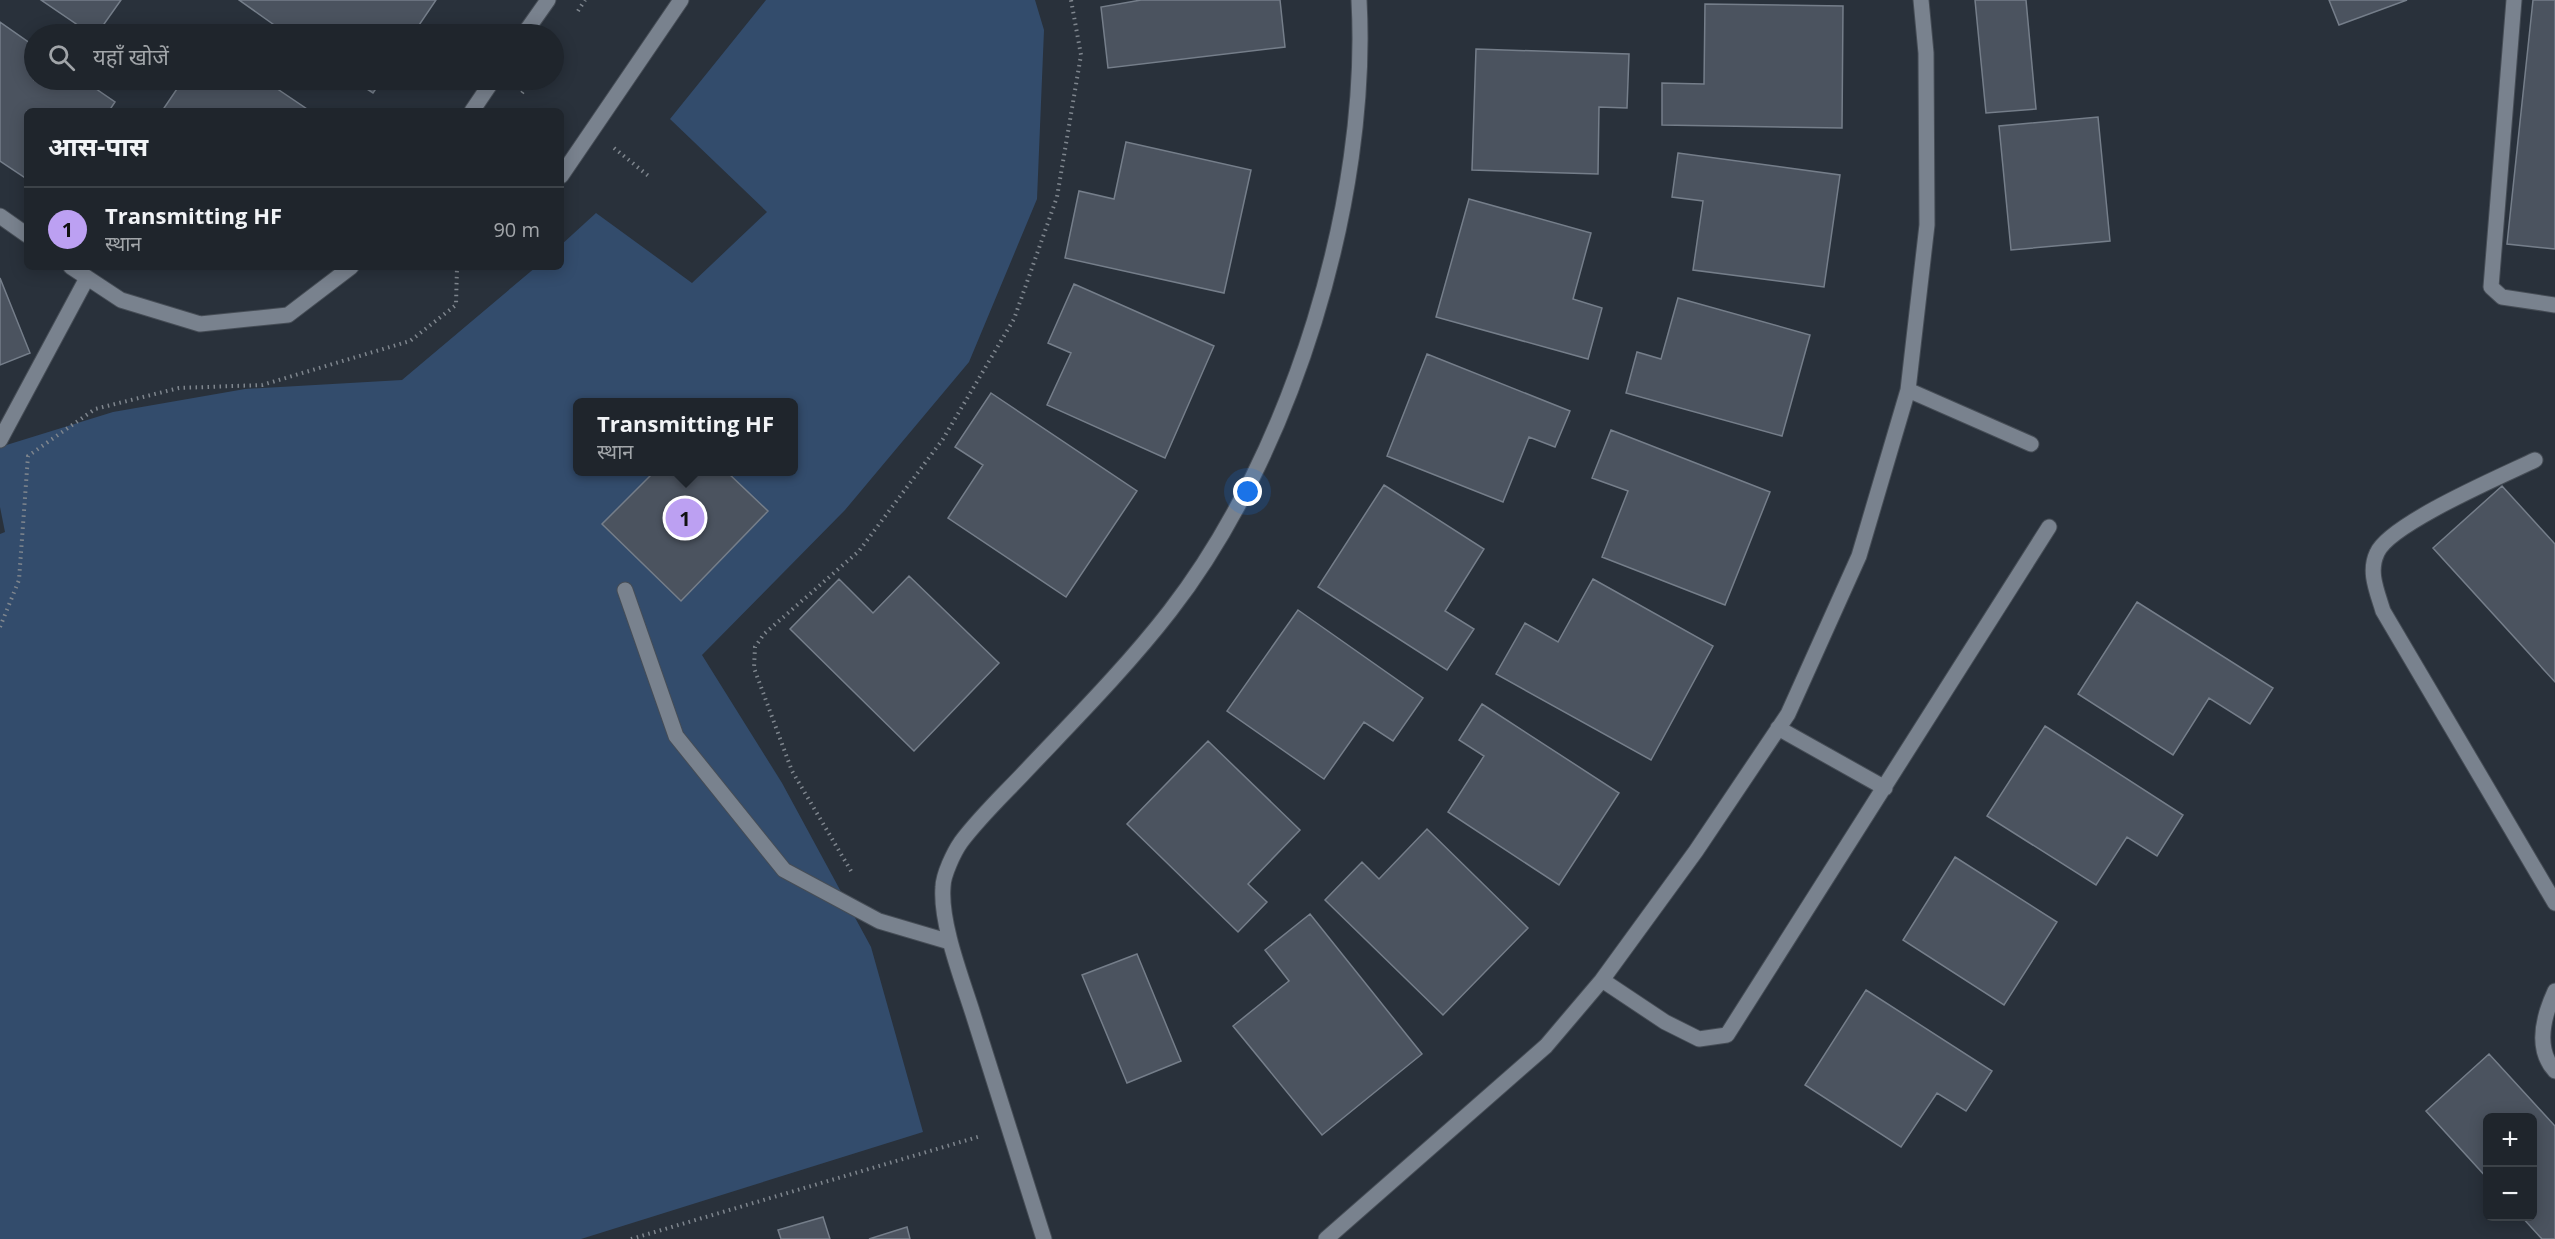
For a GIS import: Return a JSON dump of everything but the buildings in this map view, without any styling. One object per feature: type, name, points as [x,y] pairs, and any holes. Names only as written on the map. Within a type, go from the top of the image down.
[{"type":"street","points":[[531,24],[548,0]]},
{"type":"street","points":[[564,172],[681,0]]},
{"type":"street","points":[[1044,1239],[950,942],[942,885],[959,845],[1133,656],[1163,620],[1214,551],[1251,483],[1300,365],[1325,282],[1345,200],[1362,52],[1359,0]]},
{"type":"street","points":[[1326,1239],[1546,1046],[1602,980],[1696,851],[1788,714],[1859,556],[1908,390],[1927,225],[1926,53],[1921,0]]},
{"type":"street","points":[[2514,0],[2491,287],[2502,297],[2555,305]]},
{"type":"street","points":[[474,108],[487,90]]},
{"type":"street","points":[[0,216],[24,234]]},
{"type":"street","points":[[75,270],[121,300],[200,324],[288,315],[347,270]]},
{"type":"street","points":[[0,440],[87,278]]},
{"type":"street","points":[[1908,390],[2031,444]]},
{"type":"street","points":[[2535,460],[2416,518],[2377,551],[2372,574],[2383,611],[2555,903]]},
{"type":"street","points":[[1602,980],[1665,1022],[1699,1039],[1727,1035],[2049,527]]},
{"type":"street","points":[[625,590],[676,736],[784,870],[879,921],[950,942]]},
{"type":"street","points":[[1778,728],[1885,788]]},
{"type":"street","points":[[2555,991],[2547,1007],[2541,1040],[2555,1071]]},
{"type":"path","points":[[879,921],[792,771],[754,668],[754,647],[764,634],[859,550],[944,439],[1014,319],[1057,197],[1081,55],[1071,0]]},
{"type":"path","points":[[592,131],[651,178]]},
{"type":"path","points":[[0,627],[19,580],[28,456],[95,409],[179,388],[262,385],[410,341],[456,305],[457,270]]},
{"type":"path","points":[[631,1239],[1009,1128]]},
{"type":"shaded area","points":[[766,0],[1035,0],[1044,30],[1037,199],[969,362],[845,510],[702,655],[782,783],[871,947],[923,1132],[581,1239],[0,1239],[0,534],[5,532],[0,507],[0,447],[113,412],[245,389],[402,380],[532,270],[564,270],[564,242],[596,213],[692,283],[767,212],[670,119]]},
{"type":"place","name":"Transmitting HF","points":[[685,518]]}]
